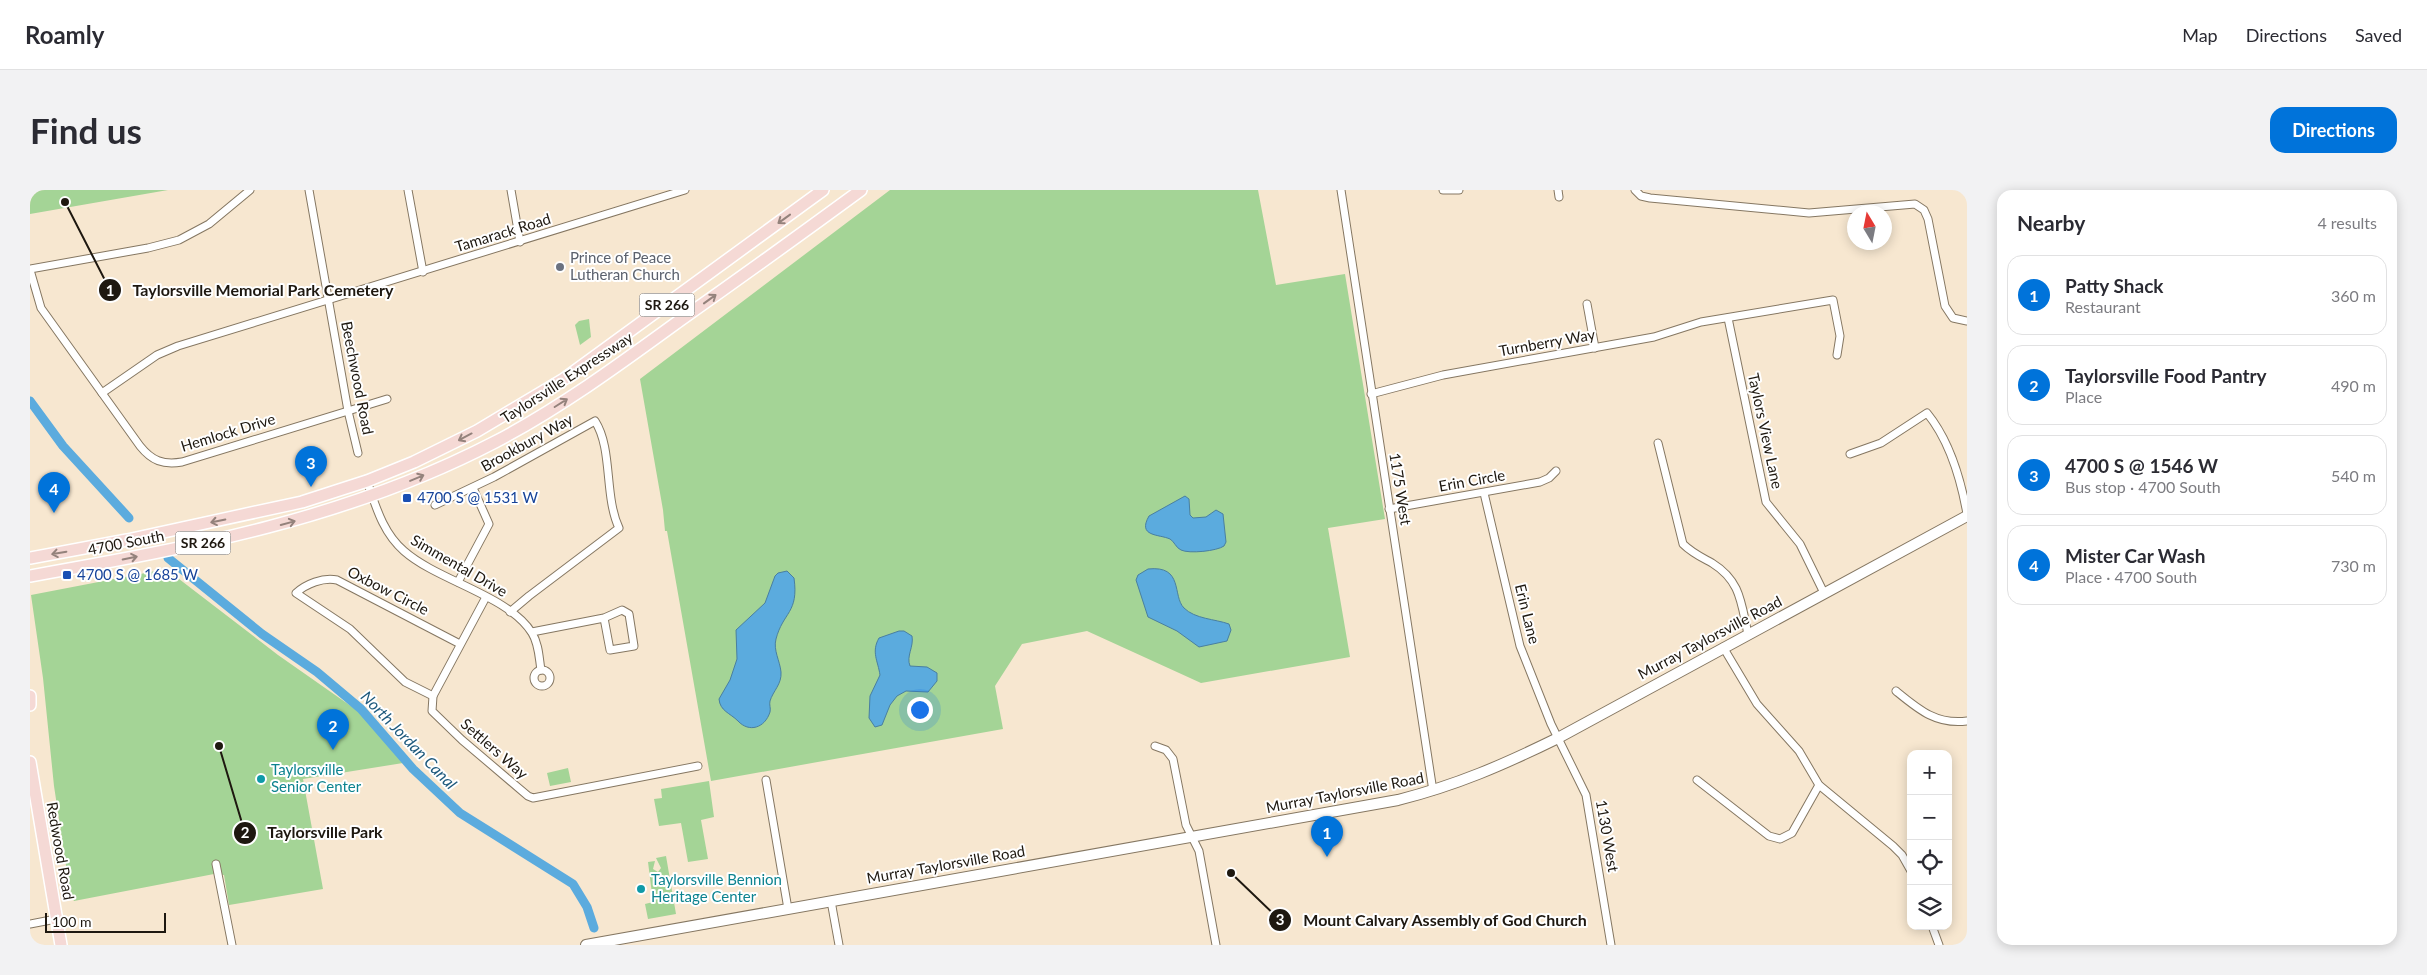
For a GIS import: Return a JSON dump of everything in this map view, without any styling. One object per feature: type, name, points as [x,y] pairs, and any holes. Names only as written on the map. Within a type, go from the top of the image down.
[{"type":"main road","name":"Taylorsville Expressway","points":[[367,482],[446,447],[536,397],[586,364],[823,190]]},
{"type":"main road","name":"Taylorsville Expressway","points":[[372,496],[475,452],[564,402],[861,190]]},
{"type":"main road","name":"4700 South","points":[[30,558],[273,509],[367,482]]},
{"type":"main road","name":"4700 South","points":[[30,576],[247,534],[319,514],[372,496]]},
{"type":"main road","points":[[30,696],[30,705]]},
{"type":"main road","name":"Redwood Road","points":[[30,762],[60,945]]},
{"type":"street","points":[[30,269],[148,248],[179,240],[209,224],[250,190]]},
{"type":"street","name":"Beechwood Road","points":[[309,190],[348,411],[358,453]]},
{"type":"street","points":[[408,190],[423,272]]},
{"type":"street","points":[[511,190],[520,242]]},
{"type":"street","name":"Tamarack Road","points":[[102,393],[157,355],[173,348],[685,190]]},
{"type":"street","name":"1175 West","points":[[1343,190],[1371,394],[1433,791]]},
{"type":"street","points":[[1444,190],[1459,190]]},
{"type":"street","points":[[1635,190],[1641,196],[1650,198],[1809,213],[1915,204],[1924,210],[1928,219],[1948,313],[1953,318],[1967,321]]},
{"type":"street","name":"Hemlock Drive","points":[[30,269],[34,290],[41,308],[146,454],[156,461],[168,464],[182,462],[387,399]]},
{"type":"street","name":"Turnberry Way","points":[[1371,394],[1443,375],[1654,337],[1701,322],[1833,300],[1840,336],[1837,355]]},
{"type":"street","points":[[1587,304],[1595,348]]},
{"type":"street","name":"Taylors View Lane","points":[[1728,318],[1766,502],[1800,544],[1824,593]]},
{"type":"street","points":[[1850,454],[1881,443],[1927,413],[1940,428],[1963,495],[1967,515]]},
{"type":"street","name":"Brookbury Way","points":[[435,505],[472,488],[595,421],[602,438],[612,506],[619,528],[510,612]]},
{"type":"street","points":[[1658,443],[1683,544],[1692,553],[1728,576],[1736,585],[1748,634]]},
{"type":"street","name":"Erin Circle","points":[[1389,509],[1540,482],[1550,478],[1556,471]]},
{"type":"street","name":"Simmental Drive","points":[[367,482],[382,522],[397,545],[418,562],[458,582],[510,612],[532,632]]},
{"type":"street","name":"Brookbury Way","points":[[458,582],[489,524],[472,488]]},
{"type":"street","name":"Erin Lane","points":[[1484,493],[1520,646],[1558,738]]},
{"type":"street","name":"Murray Taylorsville Road","points":[[589,945],[1398,800],[1433,791],[1502,766],[1558,738],[1967,515]]},
{"type":"street","name":"Oxbow Circle","points":[[433,696],[405,682],[350,629],[296,593],[314,583],[330,579],[337,580],[460,644]]},
{"type":"street","points":[[433,696],[486,598]]},
{"type":"street","points":[[541,670],[537,645],[532,632],[604,618],[622,610],[629,614],[634,646],[610,650],[604,618]]},
{"type":"street","points":[[1723,647],[1757,704],[1790,739],[1819,785],[1893,846],[1902,855],[1907,864]]},
{"type":"street","points":[[1896,691],[1928,716],[1950,722],[1967,721]]},
{"type":"street","name":"Settlers Way","points":[[433,696],[431,706],[435,716],[528,796],[533,798],[698,766]]},
{"type":"street","name":"1130 West","points":[[1558,738],[1586,795],[1611,945]]},
{"type":"street","points":[[1155,746],[1166,750],[1173,759],[1186,825],[1199,851],[1216,945]]},
{"type":"street","points":[[766,780],[788,909]]},
{"type":"street","points":[[1697,780],[1769,836],[1776,839],[1784,838],[1792,833],[1819,785]]},
{"type":"street","points":[[216,864],[232,945]]},
{"type":"street","points":[[831,901],[839,945]]},
{"type":"street","points":[[30,924],[56,919]]},
{"type":"street","points":[[1933,930],[1939,945]]},
{"type":"green space","points":[[30,190],[168,190],[30,214]]},
{"type":"green space","points":[[890,190],[1258,190],[1276,285],[1345,274],[1385,519],[1328,528],[1350,657],[1201,683],[1087,631],[1022,644],[995,686],[1003,729],[711,781],[667,531],[665,531],[640,379]]},
{"type":"green space","points":[[589,319],[591,337],[580,345],[575,325],[579,321]]},
{"type":"green space","points":[[166,569],[278,655],[358,711],[403,763],[303,779],[323,889],[229,905],[224,875],[214,874],[74,901],[70,892],[54,786],[43,678],[31,595]]},
{"type":"green space","points":[[568,768],[571,782],[550,786],[547,773]]},
{"type":"green space","points":[[709,781],[714,817],[701,820],[708,859],[688,862],[681,823],[659,826],[654,799],[662,798],[661,789]]},
{"type":"green space","points":[[666,856],[676,914],[648,919],[645,904],[653,902],[648,862],[655,861],[653,869],[658,872],[661,868],[656,858]]},
{"type":"water","points":[[1185,496],[1189,499],[1190,515],[1193,518],[1206,517],[1216,510],[1223,514],[1226,542],[1224,546],[1209,551],[1185,551],[1179,549],[1170,539],[1151,534],[1147,531],[1146,523],[1149,516]]},
{"type":"water","points":[[1148,569],[1159,569],[1172,576],[1180,603],[1189,612],[1199,617],[1229,624],[1231,630],[1227,641],[1199,647],[1177,631],[1148,617],[1136,580],[1138,575]]},
{"type":"water","points":[[787,571],[794,578],[795,590],[792,606],[779,630],[775,643],[781,672],[780,680],[770,701],[768,717],[761,725],[752,728],[747,727],[723,709],[719,699],[730,680],[737,659],[736,630],[765,603],[775,576],[778,573]]},
{"type":"water","points":[[904,631],[912,636],[910,666],[927,667],[937,673],[937,681],[928,692],[906,691],[897,696],[890,705],[882,725],[875,727],[869,718],[870,696],[880,675],[875,652],[877,643],[879,638]]},
{"type":"waterway","name":"North Jordan Canal","points":[[30,401],[63,446],[129,518]]},
{"type":"waterway","name":"North Jordan Canal","points":[[168,558],[262,634],[317,672],[361,709],[413,769],[460,813],[573,884],[587,907],[594,928]]},
{"type":"place","name":"Taylorsville Memorial Park Cemetery","points":[[65,202]]},
{"type":"place","name":"Prince of Peace Lutheran Church","points":[[560,267]]},
{"type":"place","name":"4700 S @ 1546 W","points":[[311,487]]},
{"type":"place","name":"4700 S @ 1531 W","points":[[407,498]]},
{"type":"place","name":"Mister Car Wash","points":[[54,513]]},
{"type":"place","name":"4700 S @ 1685 W","points":[[67,575]]},
{"type":"place","name":"Taylorsville Park","points":[[219,746]]},
{"type":"place","name":"Taylorsville Food Pantry","points":[[333,750]]},
{"type":"place","name":"Taylorsville Senior Center","points":[[261,779]]},
{"type":"place","name":"Patty Shack","points":[[1327,857]]},
{"type":"place","name":"Mount Calvary Assembly of God Church","points":[[1231,873]]},
{"type":"place","name":"Taylorsville Bennion Heritage Center","points":[[641,889]]}]
